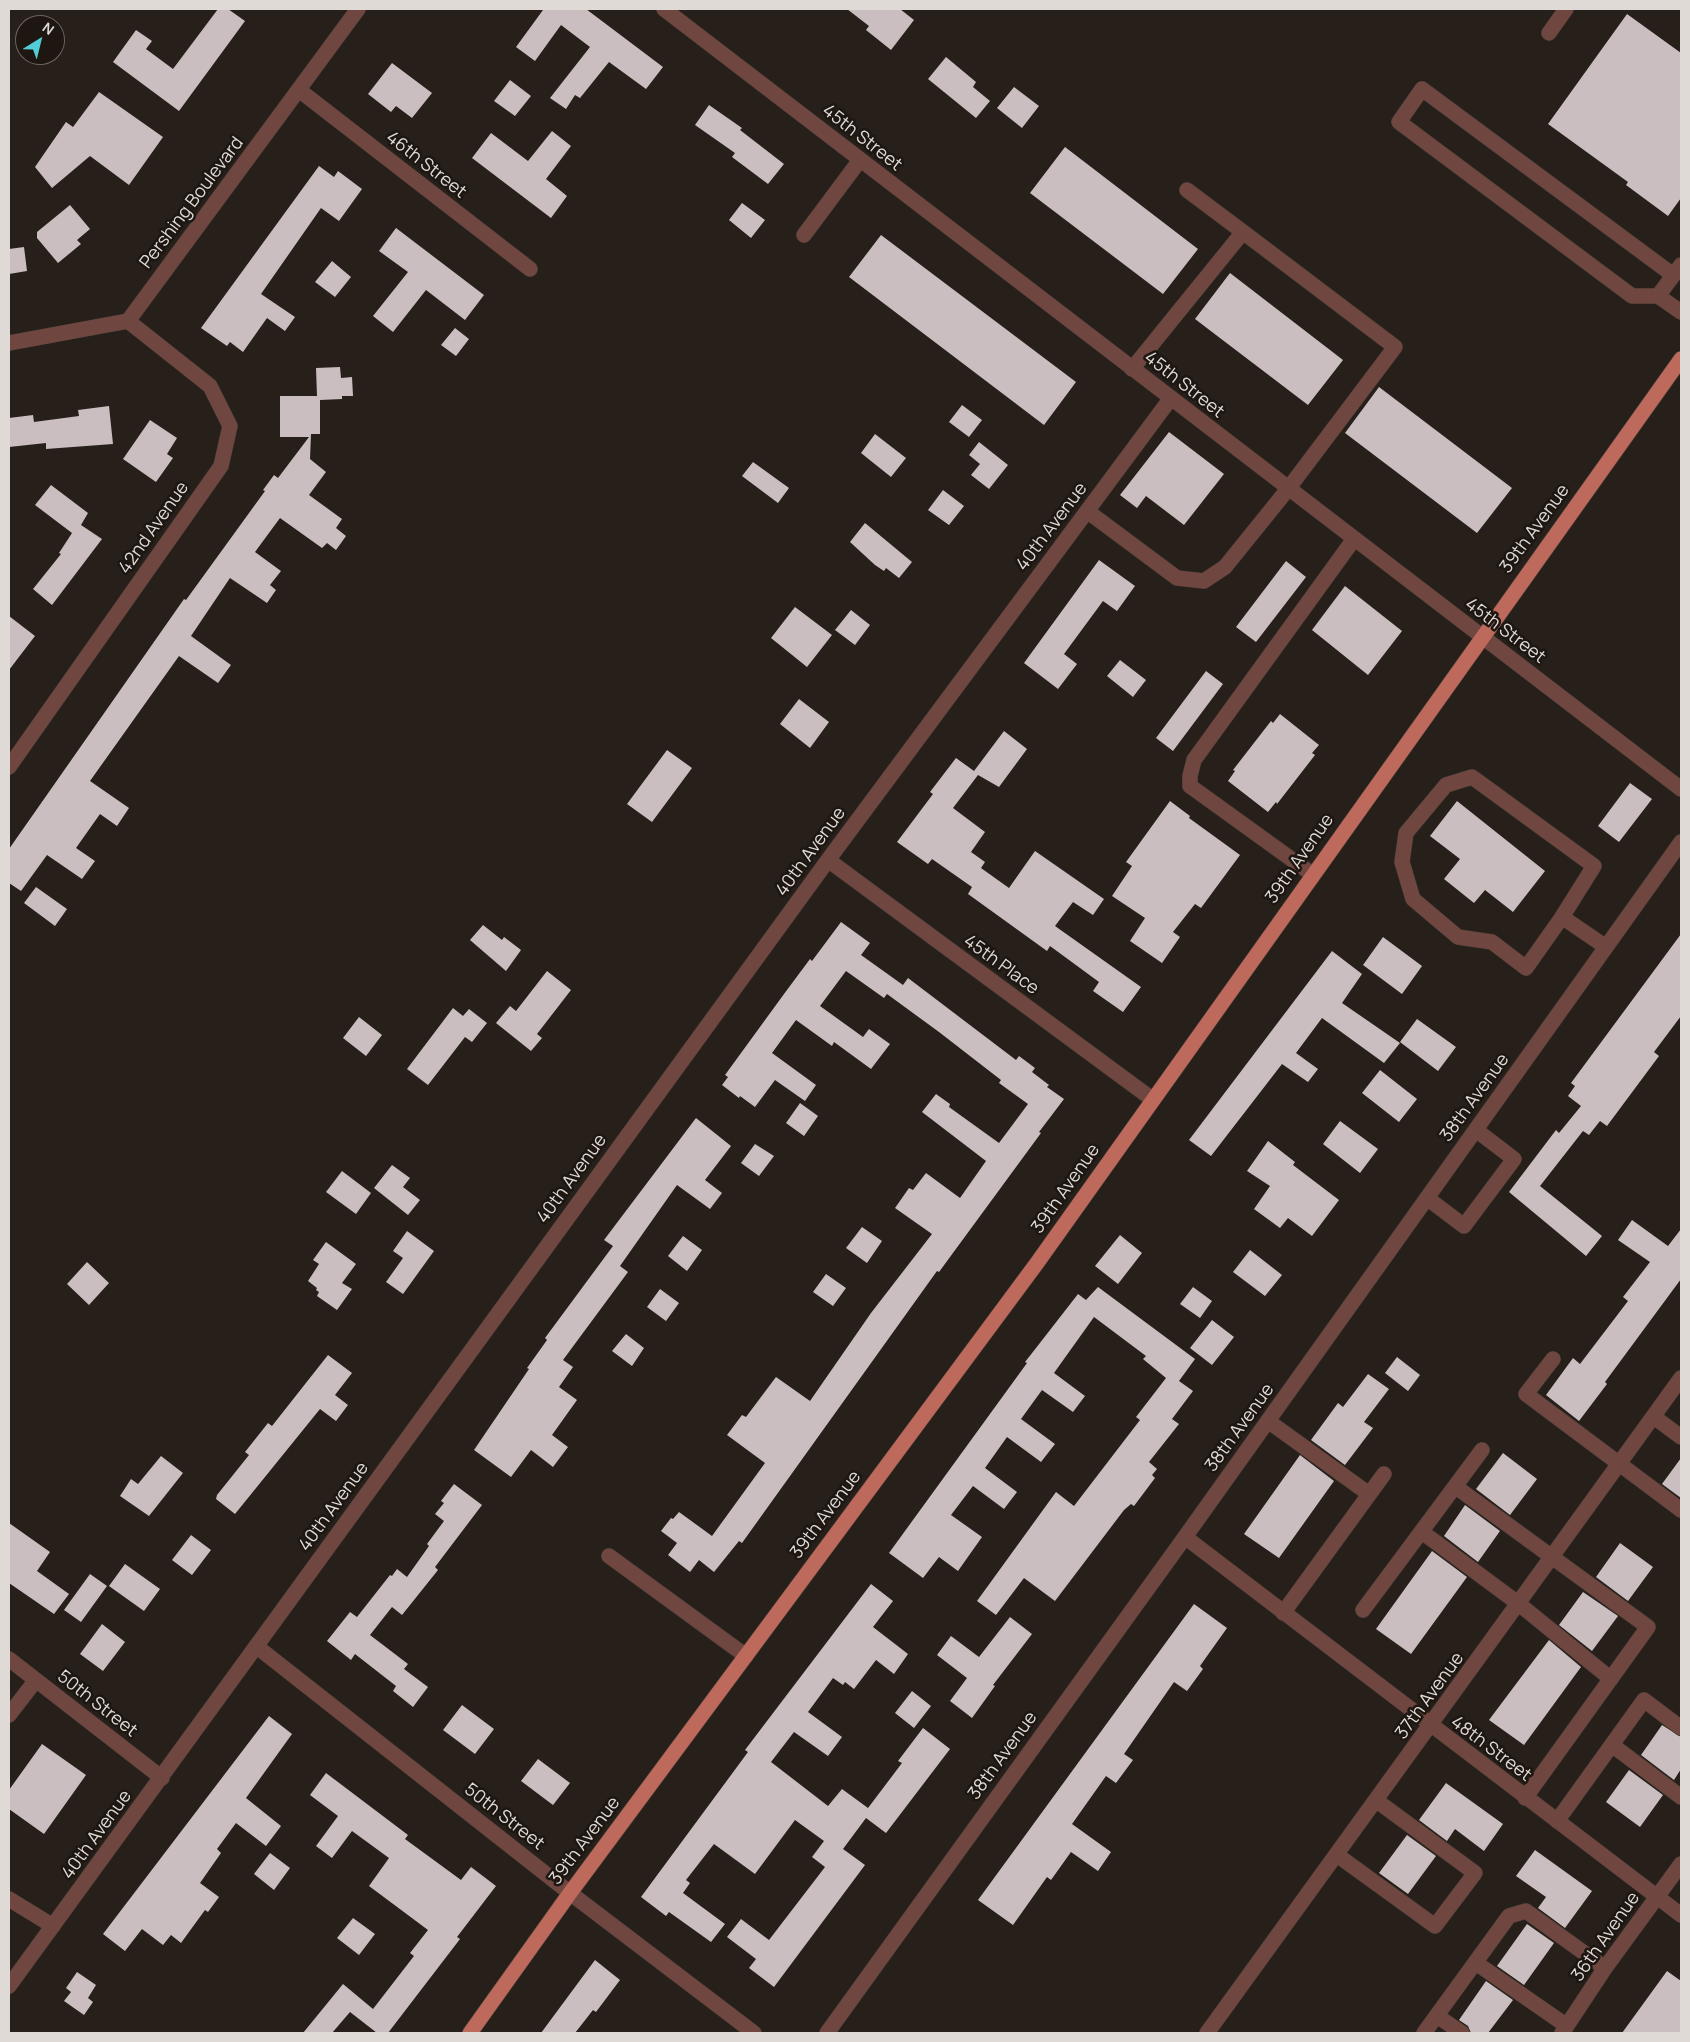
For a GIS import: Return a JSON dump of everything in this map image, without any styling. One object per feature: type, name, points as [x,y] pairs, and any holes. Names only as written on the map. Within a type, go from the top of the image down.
[{"type":"main road","name":"39th Avenue","points":[[470,2033],[570,1892],[1037,1263],[1312,874],[1681,359]]},
{"type":"street","name":"Pershing Boulevard","points":[[128,321],[358,9]]},
{"type":"street","name":"45th Street","points":[[664,9],[1681,789]]},
{"type":"street","points":[[1549,33],[1566,9]]},
{"type":"street","points":[[1658,296],[1677,270],[1422,89],[1398,122],[1632,296],[1658,296],[1681,312]]},
{"type":"street","name":"46th Street","points":[[299,90],[530,269]]},
{"type":"street","points":[[804,235],[860,160]]},
{"type":"street","points":[[1087,511],[1177,578],[1204,581],[1225,567],[1288,489],[1396,347],[1187,190]]},
{"type":"street","points":[[1132,369],[1243,232]]},
{"type":"street","points":[[9,343],[128,321]]},
{"type":"street","name":"42nd Avenue","points":[[9,767],[220,466],[230,426],[210,386],[128,321]]},
{"type":"street","name":"40th Avenue","points":[[9,1986],[828,860],[1171,398]]},
{"type":"street","points":[[1312,874],[1190,786],[1190,776],[1194,760],[1354,539]]},
{"type":"street","points":[[1472,777],[1594,866],[1562,917],[1526,968],[1492,942],[1458,937],[1413,900],[1402,862],[1406,833],[1446,785],[1472,777]]},
{"type":"street","name":"38th Avenue","points":[[827,2033],[1185,1537],[1681,842]]},
{"type":"street","name":"45th Place","points":[[828,860],[1152,1099]]},
{"type":"street","points":[[1562,917],[1606,948]]},
{"type":"street","points":[[1427,1198],[1464,1226],[1514,1159],[1476,1130]]},
{"type":"street","points":[[1553,1359],[1526,1394],[1681,1510]]},
{"type":"street","name":"37th Avenue","points":[[1207,2033],[1431,1727],[1681,1378]]},
{"type":"street","points":[[1654,1417],[1681,1437]]},
{"type":"street","points":[[1268,1421],[1369,1494]]},
{"type":"street","points":[[1363,1610],[1482,1450]]},
{"type":"street","points":[[1283,1613],[1384,1474]]},
{"type":"street","points":[[1456,1487],[1648,1628],[1525,1798]]},
{"type":"street","points":[[1422,1532],[1519,1604],[1611,1679]]},
{"type":"street","name":"48th Street","points":[[1185,1537],[1431,1727],[1681,1915]]},
{"type":"street","points":[[609,1556],[746,1656]]},
{"type":"street","name":"50th Street","points":[[256,1646],[570,1892],[754,2033]]},
{"type":"street","name":"50th Street","points":[[9,1659],[162,1778]]},
{"type":"street","points":[[9,1715],[36,1680]]},
{"type":"street","points":[[1557,1821],[1644,1700],[1681,1728]]},
{"type":"street","points":[[1612,1745],[1681,1797]]},
{"type":"street","points":[[1337,1856],[1435,1926],[1475,1873],[1377,1801]]},
{"type":"street","name":"36th Avenue","points":[[1564,2030],[1681,1864]]},
{"type":"street","points":[[9,1899],[53,1926]]},
{"type":"street","points":[[1424,2033],[1510,1916],[1526,1911],[1606,1968]]},
{"type":"street","points":[[1476,1963],[1564,2030]]},
{"type":"street","points":[[1437,2016],[1462,2033]]},
{"type":"building","points":[[218,9],[228,9],[245,21],[179,111],[113,62],[136,30],[152,41],[146,49],[173,69]]},
{"type":"building","points":[[541,9],[586,9],[663,67],[646,89],[609,62],[580,98],[575,95],[566,109],[550,98],[590,47],[561,25],[535,61],[516,47],[543,10]]},
{"type":"building","points":[[847,9],[900,9],[914,20],[891,50],[866,30],[869,26]]},
{"type":"building","points":[[1627,14],[1681,53],[1681,198],[1668,216],[1626,185],[1628,182],[1548,124]]},
{"type":"building","points":[[946,57],[976,82],[973,87],[990,101],[976,118],[928,79]]},
{"type":"building","points":[[392,63],[432,93],[412,118],[396,106],[391,112],[368,94]]},
{"type":"building","points":[[510,80],[531,96],[515,116],[494,101]]},
{"type":"building","points":[[1014,87],[1039,106],[1022,128],[997,108]]},
{"type":"building","points":[[99,92],[163,137],[129,185],[90,156],[52,188],[35,167],[66,122],[73,127]]},
{"type":"building","points":[[709,105],[742,128],[740,130],[784,164],[768,184],[732,157],[735,153],[695,125]]},
{"type":"building","points":[[552,131],[571,146],[546,179],[567,196],[551,218],[472,158],[491,133],[528,161]]},
{"type":"building","points":[[1065,147],[1198,249],[1163,294],[1030,193]]},
{"type":"building","points":[[319,166],[334,177],[338,171],[362,189],[339,221],[321,208],[261,294],[295,317],[285,331],[267,318],[243,352],[230,342],[227,346],[201,328]]},
{"type":"building","points":[[742,203],[765,220],[751,238],[729,220]]},
{"type":"building","points":[[70,205],[90,229],[77,240],[81,244],[58,263],[37,238],[37,232]]},
{"type":"building","points":[[396,228],[484,295],[465,320],[426,290],[393,332],[373,316],[408,272],[379,251]]},
{"type":"building","points":[[881,235],[1076,382],[1044,425],[849,277]]},
{"type":"building","points":[[24,247],[27,271],[9,274],[9,249]]},
{"type":"building","points":[[332,261],[351,277],[335,297],[315,282]]},
{"type":"building","points":[[1230,273],[1343,360],[1308,405],[1195,319]]},
{"type":"building","points":[[455,328],[469,339],[456,356],[441,345]]},
{"type":"building","points":[[340,367],[341,378],[352,377],[353,396],[342,396],[342,399],[320,400],[320,434],[311,434],[310,459],[326,472],[309,495],[342,519],[336,528],[346,536],[336,550],[327,543],[322,548],[280,518],[255,552],[281,571],[270,585],[276,590],[267,603],[230,578],[191,636],[231,665],[218,683],[179,656],[90,781],[129,808],[117,826],[100,814],[76,848],[95,861],[82,879],[47,855],[21,891],[9,883],[9,849],[184,599],[186,600],[265,491],[263,490],[274,475],[278,478],[309,437],[280,437],[280,396],[317,396],[316,368]]},
{"type":"building","points":[[1379,387],[1512,488],[1477,533],[1345,433]]},
{"type":"building","points":[[962,405],[982,420],[969,437],[949,422]]},
{"type":"building","points":[[109,406],[113,444],[46,449],[46,443],[9,447],[9,418],[33,415],[34,422],[79,416],[78,410]]},
{"type":"building","points":[[150,420],[177,438],[167,454],[173,458],[156,482],[123,459]]},
{"type":"building","points":[[1169,432],[1224,474],[1184,525],[1146,496],[1137,508],[1120,495]]},
{"type":"building","points":[[875,434],[906,458],[891,477],[861,453]]},
{"type":"building","points":[[979,442],[1008,465],[989,489],[971,475],[980,464],[969,455]]},
{"type":"building","points":[[753,462],[789,488],[778,503],[742,476]]},
{"type":"building","points":[[51,485],[88,513],[81,525],[102,539],[52,605],[33,589],[61,554],[59,553],[72,533],[35,505]]},
{"type":"building","points":[[943,490],[964,506],[949,525],[928,510]]},
{"type":"building","points":[[865,523],[912,562],[899,578],[886,568],[884,571],[875,565],[850,542]]},
{"type":"building","points":[[1099,560],[1135,586],[1117,611],[1103,601],[1064,654],[1077,664],[1058,689],[1024,663]]},
{"type":"building","points":[[1286,561],[1306,577],[1256,642],[1236,627]]},
{"type":"building","points":[[1345,586],[1402,631],[1368,675],[1312,630]]},
{"type":"building","points":[[795,607],[832,635],[807,667],[771,638]]},
{"type":"building","points":[[851,610],[870,625],[855,645],[835,630]]},
{"type":"building","points":[[9,616],[35,636],[9,670]]},
{"type":"building","points":[[1120,660],[1146,680],[1133,697],[1107,676]]},
{"type":"building","points":[[1206,671],[1223,684],[1173,751],[1156,738]]},
{"type":"building","points":[[799,699],[829,722],[810,748],[780,724]]},
{"type":"building","points":[[1280,714],[1319,745],[1312,753],[1315,755],[1277,804],[1276,802],[1268,812],[1228,781],[1235,771],[1233,770],[1271,721],[1273,723]]},
{"type":"building","points":[[1004,731],[1027,749],[999,787],[978,775],[953,808],[985,832],[971,852],[985,862],[981,868],[1009,888],[1035,851],[1104,899],[1093,915],[1073,902],[1055,926],[1141,987],[1123,1012],[1093,991],[1099,982],[1050,946],[1047,951],[968,894],[972,887],[932,859],[928,864],[897,842],[933,794],[930,792],[956,758],[974,771]]},
{"type":"building","points":[[667,750],[692,768],[652,822],[627,804]]},
{"type":"building","points":[[1630,783],[1652,799],[1619,842],[1598,826]]},
{"type":"building","points":[[1170,801],[1190,816],[1189,818],[1240,855],[1201,908],[1195,904],[1173,932],[1180,937],[1162,963],[1130,941],[1145,918],[1112,896],[1132,866],[1126,862]]},
{"type":"building","points":[[1457,801],[1545,871],[1513,912],[1485,890],[1474,903],[1444,879],[1460,859],[1430,836]]},
{"type":"building","points":[[36,887],[67,909],[55,926],[24,903]]},
{"type":"building","points":[[841,922],[870,943],[861,955],[903,985],[908,978],[1016,1060],[1019,1056],[1035,1068],[1032,1072],[1049,1085],[1047,1087],[1064,1099],[939,1272],[937,1271],[742,1543],[739,1541],[714,1572],[699,1560],[690,1572],[668,1555],[677,1543],[661,1531],[671,1518],[673,1519],[679,1512],[712,1536],[765,1463],[727,1435],[742,1415],[746,1417],[776,1377],[810,1401],[871,1313],[932,1234],[895,1208],[909,1188],[913,1190],[926,1173],[960,1198],[986,1161],[922,1112],[936,1094],[950,1104],[949,1107],[999,1143],[1028,1104],[999,1083],[1001,1080],[887,994],[884,998],[846,971],[820,1006],[863,1037],[869,1029],[890,1044],[871,1069],[834,1042],[832,1046],[796,1020],[772,1053],[816,1085],[805,1101],[775,1080],[755,1107],[722,1085],[728,1077],[725,1075],[784,994]]},
{"type":"building","points":[[483,925],[502,940],[504,937],[521,950],[506,971],[470,940]]},
{"type":"building","points":[[1681,934],[1681,1016],[1654,1052],[1659,1056],[1607,1126],[1600,1121],[1589,1135],[1583,1131],[1540,1186],[1602,1236],[1586,1256],[1509,1192],[1556,1130],[1559,1133],[1581,1106],[1568,1096],[1575,1086],[1571,1083]]},
{"type":"building","points":[[1383,937],[1422,966],[1402,994],[1363,965]]},
{"type":"building","points":[[1332,951],[1362,974],[1342,1003],[1400,1043],[1384,1063],[1322,1018],[1296,1053],[1318,1069],[1308,1082],[1282,1064],[1211,1156],[1189,1140]]},
{"type":"building","points":[[547,971],[571,990],[537,1034],[542,1038],[531,1051],[496,1023],[510,1006],[516,1011]]},
{"type":"building","points":[[453,1008],[463,1016],[469,1009],[487,1023],[472,1042],[465,1037],[428,1085],[407,1069]]},
{"type":"building","points":[[359,1017],[382,1035],[366,1056],[343,1038]]},
{"type":"building","points":[[1417,1019],[1456,1047],[1438,1071],[1400,1042]]},
{"type":"building","points":[[1380,1070],[1417,1099],[1399,1122],[1362,1093]]},
{"type":"building","points":[[800,1103],[818,1116],[804,1136],[786,1123]]},
{"type":"building","points":[[696,1118],[731,1146],[705,1180],[722,1193],[710,1209],[677,1185],[620,1266],[628,1272],[563,1360],[573,1367],[559,1387],[577,1400],[552,1435],[568,1447],[553,1467],[531,1450],[511,1477],[474,1450],[529,1369],[527,1368],[547,1340],[545,1338],[613,1246],[604,1240]]},
{"type":"building","points":[[1340,1121],[1378,1149],[1360,1173],[1323,1144]]},
{"type":"building","points":[[1268,1141],[1295,1162],[1293,1165],[1339,1200],[1312,1236],[1288,1218],[1280,1228],[1254,1209],[1270,1186],[1247,1171]]},
{"type":"building","points":[[755,1144],[774,1156],[759,1176],[741,1163]]},
{"type":"building","points":[[392,1165],[410,1178],[403,1187],[420,1200],[408,1215],[374,1188]]},
{"type":"building","points":[[342,1171],[371,1193],[356,1214],[326,1192]]},
{"type":"building","points":[[1632,1220],[1668,1246],[1681,1229],[1681,1279],[1605,1382],[1607,1384],[1579,1421],[1546,1395],[1573,1358],[1580,1364],[1628,1301],[1623,1297],[1650,1262],[1618,1240]]},
{"type":"building","points":[[862,1227],[882,1241],[867,1263],[846,1248]]},
{"type":"building","points":[[407,1231],[434,1251],[403,1294],[386,1282],[403,1258],[393,1251]]},
{"type":"building","points":[[1120,1235],[1142,1253],[1118,1284],[1095,1266]]},
{"type":"building","points":[[683,1236],[702,1250],[687,1271],[668,1256]]},
{"type":"building","points":[[326,1242],[356,1264],[342,1283],[352,1289],[337,1310],[317,1296],[319,1292],[316,1290],[317,1288],[308,1281],[319,1264],[313,1260]]},
{"type":"building","points":[[1250,1250],[1282,1275],[1265,1296],[1233,1272]]},
{"type":"building","points":[[87,1262],[109,1283],[89,1305],[67,1284]]},
{"type":"building","points":[[826,1274],[846,1288],[833,1306],[813,1292]]},
{"type":"building","points":[[1098,1287],[1195,1359],[1179,1381],[1193,1391],[1172,1419],[1179,1424],[1149,1462],[1157,1469],[1152,1475],[1155,1478],[1134,1506],[1131,1504],[1124,1510],[1055,1601],[1024,1578],[996,1615],[977,1601],[1056,1492],[1074,1506],[1140,1420],[1136,1417],[1166,1378],[1143,1359],[1146,1356],[1094,1317],[1054,1373],[1085,1396],[1073,1412],[1042,1390],[1021,1419],[1055,1444],[1041,1462],[1007,1437],[985,1468],[1017,1492],[1004,1509],[973,1486],[951,1515],[982,1537],[958,1571],[939,1557],[923,1578],[889,1553],[1027,1363],[1025,1362],[1078,1294],[1086,1300]]},
{"type":"building","points":[[1193,1287],[1212,1301],[1200,1318],[1180,1304]]},
{"type":"building","points":[[660,1289],[679,1303],[666,1321],[647,1307]]},
{"type":"building","points":[[1212,1320],[1234,1337],[1212,1365],[1190,1348]]},
{"type":"building","points":[[626,1334],[644,1348],[632,1366],[612,1351]]},
{"type":"building","points":[[328,1355],[352,1373],[335,1395],[348,1405],[336,1421],[320,1409],[235,1514],[216,1499],[217,1495],[249,1455],[245,1452],[268,1423],[272,1426]]},
{"type":"building","points":[[1397,1357],[1420,1375],[1408,1391],[1385,1373]]},
{"type":"building","points":[[1368,1374],[1389,1389],[1364,1422],[1373,1428],[1345,1465],[1311,1440],[1338,1403],[1343,1407]]},
{"type":"building","points":[[1503,1453],[1537,1479],[1510,1515],[1476,1489]]},
{"type":"building","points":[[1300,1455],[1334,1481],[1279,1558],[1244,1534]]},
{"type":"building","points":[[161,1456],[183,1473],[149,1516],[120,1496],[131,1479],[138,1484]]},
{"type":"building","points":[[1681,1458],[1681,1498],[1662,1484]]},
{"type":"building","points":[[454,1484],[482,1505],[435,1567],[438,1570],[402,1615],[392,1607],[370,1635],[408,1664],[404,1669],[428,1687],[413,1707],[393,1691],[396,1686],[355,1654],[351,1660],[327,1641],[350,1612],[357,1617],[390,1575],[392,1576],[397,1569],[407,1577],[429,1546],[427,1544],[444,1521],[435,1514],[444,1503],[441,1501]]},
{"type":"building","points":[[1465,1505],[1500,1531],[1478,1562],[1444,1536]]},
{"type":"building","points":[[9,1523],[50,1552],[37,1571],[69,1594],[54,1614],[9,1583]]},
{"type":"building","points":[[191,1535],[211,1550],[192,1575],[172,1560]]},
{"type":"building","points":[[1620,1543],[1653,1567],[1628,1601],[1596,1577]]},
{"type":"building","points":[[1432,1551],[1467,1577],[1411,1654],[1376,1629]]},
{"type":"building","points":[[125,1564],[160,1589],[144,1611],[109,1586]]},
{"type":"building","points":[[90,1574],[107,1586],[81,1622],[64,1610]]},
{"type":"building","points":[[871,1584],[893,1601],[873,1627],[908,1654],[894,1674],[876,1660],[854,1689],[845,1682],[843,1685],[833,1678],[808,1712],[842,1737],[828,1756],[794,1732],[771,1762],[828,1806],[842,1789],[868,1808],[902,1763],[898,1761],[923,1728],[950,1749],[886,1833],[866,1818],[843,1849],[865,1865],[774,1987],[749,1968],[756,1959],[727,1937],[741,1919],[769,1940],[825,1867],[812,1857],[824,1841],[795,1820],[755,1874],[714,1844],[686,1880],[690,1883],[683,1893],[725,1924],[711,1942],[669,1912],[666,1916],[641,1897],[748,1752],[745,1750]]},
{"type":"building","points":[[1583,1592],[1618,1616],[1592,1651],[1559,1625]]},
{"type":"building","points":[[1194,1604],[1227,1628],[1200,1666],[1203,1669],[1187,1691],[1174,1682],[1124,1754],[1133,1760],[1116,1783],[1106,1776],[1072,1824],[1111,1852],[1098,1871],[1071,1852],[1051,1880],[1047,1877],[1013,1925],[978,1900]]},
{"type":"building","points":[[1010,1617],[1032,1634],[993,1685],[995,1686],[972,1718],[950,1701],[967,1678],[937,1655],[951,1636],[979,1657]]},
{"type":"building","points":[[102,1624],[125,1642],[103,1671],[80,1654]]},
{"type":"building","points":[[1549,1640],[1581,1667],[1524,1745],[1489,1720]]},
{"type":"building","points":[[912,1691],[931,1706],[914,1728],[895,1713]]},
{"type":"building","points":[[462,1705],[494,1729],[475,1754],[443,1730]]},
{"type":"building","points":[[269,1716],[292,1734],[246,1798],[281,1826],[266,1846],[236,1823],[217,1849],[221,1853],[200,1883],[219,1897],[208,1912],[205,1910],[181,1943],[171,1935],[163,1945],[142,1929],[125,1951],[103,1934]]},
{"type":"building","points":[[1662,1725],[1681,1737],[1681,1769],[1674,1780],[1641,1755]]},
{"type":"building","points":[[42,1744],[86,1775],[44,1834],[9,1809],[9,1790]]},
{"type":"building","points":[[538,1759],[570,1783],[553,1805],[521,1781]]},
{"type":"building","points":[[1629,1770],[1663,1795],[1640,1827],[1606,1802]]},
{"type":"building","points":[[326,1773],[408,1835],[405,1839],[461,1880],[471,1867],[496,1886],[457,1937],[460,1939],[388,2033],[377,2033],[350,2012],[332,2033],[303,2033],[343,1984],[373,2009],[414,1956],[410,1953],[428,1930],[369,1886],[389,1858],[352,1831],[332,1858],[316,1846],[338,1816],[310,1795]]},
{"type":"building","points":[[1446,1783],[1503,1824],[1484,1851],[1455,1829],[1447,1841],[1419,1820]]},
{"type":"building","points":[[1407,1835],[1436,1856],[1408,1894],[1379,1873]]},
{"type":"building","points":[[1535,1850],[1592,1891],[1565,1928],[1538,1908],[1546,1897],[1516,1876]]},
{"type":"building","points":[[270,1853],[290,1868],[274,1890],[254,1874]]},
{"type":"building","points":[[353,1918],[375,1934],[359,1955],[337,1938]]},
{"type":"building","points":[[1527,1924],[1554,1943],[1524,1985],[1497,1966]]},
{"type":"building","points":[[595,1960],[620,1980],[596,2012],[593,2010],[575,2033],[541,2033]]},
{"type":"building","points":[[1667,1971],[1681,1981],[1681,2033],[1622,2033]]},
{"type":"building","points":[[77,1972],[96,1985],[88,1998],[93,2002],[84,2015],[64,2001],[71,1992],[66,1988]]},
{"type":"building","points":[[1486,1981],[1513,2000],[1488,2033],[1471,2033],[1468,2026],[1459,2020]]}]
